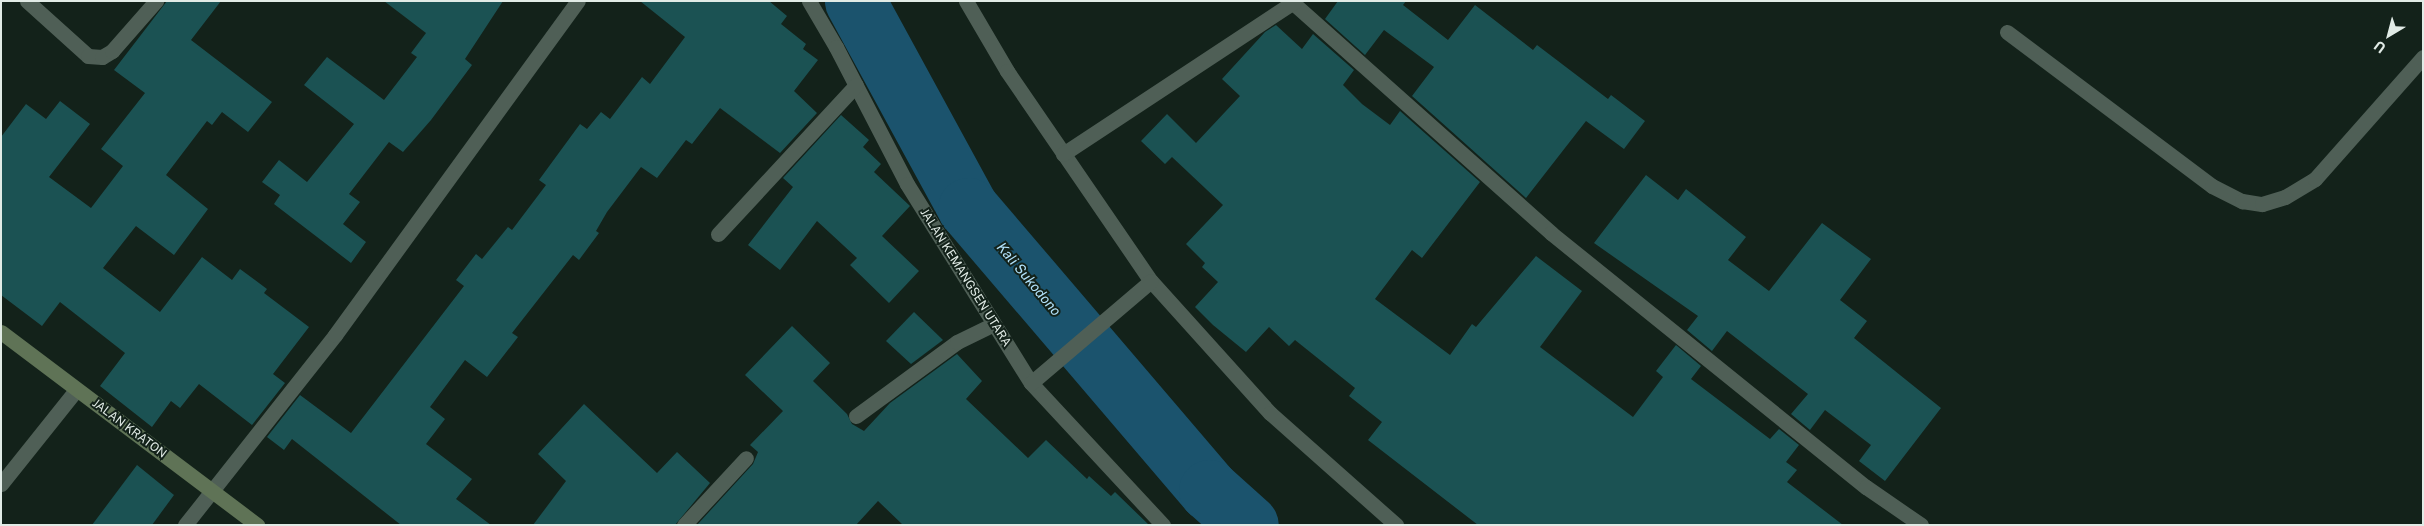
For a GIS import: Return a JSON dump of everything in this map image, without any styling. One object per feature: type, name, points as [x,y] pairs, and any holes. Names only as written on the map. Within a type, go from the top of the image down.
[{"type":"street","points":[[27,1],[88,56],[102,57],[112,51],[156,1]]},
{"type":"street","points":[[185,525],[335,335],[578,1]]},
{"type":"street","name":"JALAN KEMANGSEN UTARA","points":[[809,1],[907,184],[1031,383],[1163,525]]},
{"type":"street","points":[[966,1],[1007,71],[1151,281],[1270,413],[1396,525]]},
{"type":"street","points":[[1063,154],[1294,2],[1551,232],[1866,487],[1920,525]]},
{"type":"street","points":[[2008,32],[2212,186],[2242,201],[2262,204],[2285,197],[2316,179],[2423,57]]},
{"type":"street","points":[[718,234],[856,86]]},
{"type":"street","points":[[1031,383],[1151,281]]},
{"type":"street","points":[[856,416],[957,342],[994,324]]},
{"type":"street","name":"JALAN KRATON","points":[[1,332],[257,525]]},
{"type":"street","points":[[1,484],[76,390]]},
{"type":"street","points":[[684,525],[746,458]]},
{"type":"building","points":[[167,1],[221,1],[191,40],[272,102],[248,132],[222,112],[212,125],[207,121],[166,175],[208,209],[174,255],[136,226],[103,268],[160,312],[202,257],[232,280],[240,269],[267,289],[264,293],[309,327],[273,374],[285,383],[252,425],[199,384],[180,408],[171,401],[152,427],[100,386],[125,353],[60,302],[42,326],[1,295],[1,137],[26,104],[46,119],[60,101],[90,124],[49,177],[91,208],[123,166],[101,149],[145,93],[114,70]]},
{"type":"building","points":[[384,1],[503,1],[465,59],[472,65],[431,120],[403,152],[389,142],[349,194],[360,202],[343,224],[366,242],[351,263],[274,204],[280,195],[262,182],[279,160],[307,182],[354,124],[304,85],[327,57],[384,100],[417,57],[411,53],[426,33]]},
{"type":"building","points":[[640,1],[769,1],[787,16],[781,24],[806,44],[803,49],[818,60],[794,91],[817,113],[780,153],[720,108],[692,144],[686,140],[657,178],[641,167],[607,212],[596,231],[599,233],[579,260],[573,255],[512,333],[518,337],[487,377],[465,360],[430,407],[445,419],[426,444],[472,479],[456,499],[491,525],[401,525],[292,439],[284,450],[267,437],[300,395],[351,433],[464,286],[456,280],[476,254],[482,259],[508,227],[512,230],[546,185],[539,180],[580,124],[587,129],[601,112],[610,119],[642,77],[650,84],[685,37]]},
{"type":"building","points":[[1338,1],[1406,1],[1403,5],[1448,40],[1475,5],[1533,50],[1537,45],[1608,99],[1611,95],[1645,121],[1624,149],[1586,121],[1526,198],[1412,96],[1434,67],[1384,30],[1365,55],[1325,19]]},
{"type":"building","points":[[1276,25],[1302,49],[1313,34],[1354,70],[1343,85],[1362,104],[1390,125],[1400,111],[1480,182],[1422,258],[1412,250],[1375,299],[1450,355],[1472,324],[1476,327],[1536,256],[1582,291],[1540,347],[1633,417],[1663,377],[1656,371],[1676,345],[1701,366],[1691,379],[1770,439],[1779,429],[1799,445],[1786,462],[1797,470],[1787,482],[1843,525],[1478,525],[1368,440],[1382,422],[1349,396],[1355,388],[1295,340],[1289,346],[1269,327],[1246,352],[1213,325],[1195,307],[1218,282],[1202,267],[1205,263],[1186,244],[1223,205],[1172,157],[1165,164],[1141,141],[1167,114],[1196,143],[1240,96],[1222,79],[1265,32]]},
{"type":"building","points":[[841,115],[869,140],[863,147],[881,164],[874,172],[910,206],[882,236],[919,271],[889,303],[850,265],[857,258],[817,221],[780,270],[748,245],[793,187],[783,178]]},
{"type":"building","points":[[1646,175],[1678,200],[1686,189],[1746,237],[1728,260],[1769,291],[1822,223],[1871,259],[1840,300],[1867,321],[1854,338],[1941,408],[1885,481],[1859,461],[1871,445],[1825,410],[1810,430],[1791,414],[1808,394],[1727,331],[1712,351],[1687,330],[1698,316],[1594,243]]},
{"type":"building","points":[[914,312],[943,340],[911,364],[886,341]]},
{"type":"building","points":[[792,326],[830,363],[813,381],[847,414],[852,424],[864,431],[890,403],[957,354],[982,381],[966,399],[1028,458],[1046,440],[1087,479],[1089,476],[1111,496],[1115,492],[1149,525],[903,525],[878,501],[856,525],[697,525],[753,464],[758,452],[750,445],[783,411],[745,375]]},
{"type":"building","points":[[584,404],[657,473],[677,452],[710,483],[675,525],[533,525],[566,481],[538,454]]},
{"type":"building","points":[[137,465],[174,495],[152,525],[92,525]]},
{"type":"waterway","name":"Kali Sukodono","points":[[855,1],[968,208],[1209,490],[1248,525]]}]
